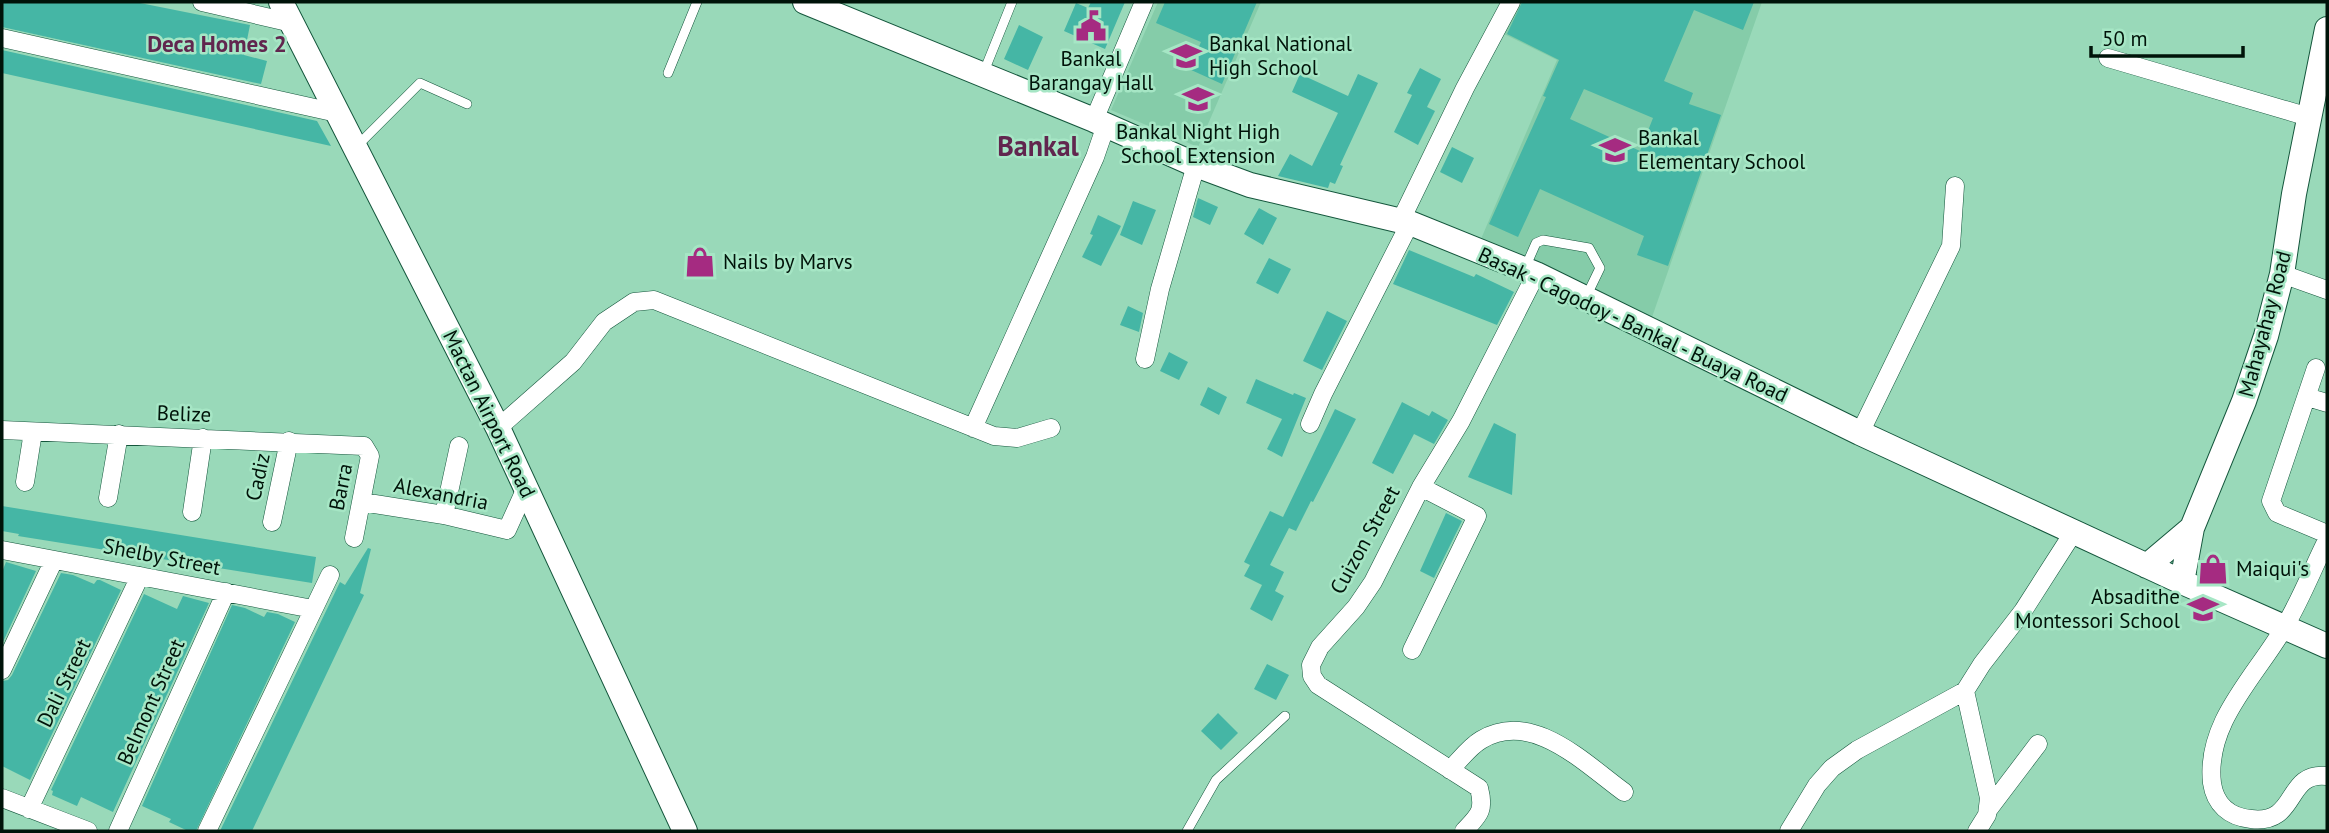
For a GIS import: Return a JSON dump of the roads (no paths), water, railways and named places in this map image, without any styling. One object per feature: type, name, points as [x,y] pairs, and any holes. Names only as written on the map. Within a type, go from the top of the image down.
[{"type":"street","points":[[201,2],[286,13]]},
{"type":"street","name":"Basak - Cagodoy - Bankal - Buaya Road","points":[[805,2],[1100,122],[1196,165],[1250,185],[1406,221],[1530,272],[1860,433],[2073,533],[2327,646]]},
{"type":"street","points":[[973,428],[1090,169],[1100,122],[1144,2]]},
{"type":"street","points":[[1310,424],[1406,221],[1465,88],[1511,2]]},
{"type":"street","name":"Mactan Airport Road","points":[[286,13],[498,428],[685,831]]},
{"type":"street","name":"Mahayahay Road","points":[[2182,582],[2192,528],[2244,401],[2266,336],[2282,274],[2327,29]]},
{"type":"street","points":[[2,38],[337,113]]},
{"type":"street","points":[[2108,58],[2309,117]]},
{"type":"street","points":[[1145,359],[1156,288],[1196,165]]},
{"type":"street","points":[[1860,433],[1951,246],[1955,186]]},
{"type":"street","name":"Cuizon Street","points":[[1464,831],[1480,813],[1482,801],[1479,788],[1318,685],[1312,677],[1311,665],[1320,647],[1356,607],[1373,582],[1421,487],[1461,421],[1530,272]]},
{"type":"street","points":[[2282,274],[2327,290]]},
{"type":"street","points":[[498,428],[573,362],[604,322],[634,302],[654,300],[993,436],[1017,438],[1051,428]]},
{"type":"street","points":[[2316,368],[2271,501],[2277,513],[2327,534]]},
{"type":"street","points":[[2307,397],[2327,403]]},
{"type":"street","name":"Belize","points":[[2,430],[364,446]]},
{"type":"street","points":[[24,482],[33,432]]},
{"type":"street","points":[[108,498],[119,434]]},
{"type":"street","points":[[192,512],[203,438]]},
{"type":"street","name":"Cadiz","points":[[272,522],[289,441]]},
{"type":"street","name":"Barra","points":[[354,538],[370,456],[364,446]]},
{"type":"street","points":[[444,515],[459,446]]},
{"type":"street","points":[[1412,650],[1477,516],[1421,487]]},
{"type":"street","name":"Alexandria","points":[[362,502],[444,515],[507,530],[526,488]]},
{"type":"street","name":"Mahayahay Road","points":[[2147,566],[2192,528]]},
{"type":"street","points":[[1789,831],[1817,785],[1832,768],[1857,750],[1965,691],[2023,611],[2073,533]]},
{"type":"street","points":[[2327,540],[2285,626],[2228,711],[2216,741],[2211,771],[2213,792],[2220,806],[2232,814],[2253,820],[2273,816],[2288,806],[2296,787],[2315,775],[2327,776]]},
{"type":"street","name":"Shelby Street","points":[[2,550],[313,609]]},
{"type":"street","points":[[2,670],[54,560]]},
{"type":"street","points":[[207,831],[330,575]]},
{"type":"street","name":"Dali Street","points":[[29,808],[140,576]]},
{"type":"street","name":"Belmont Street","points":[[118,831],[226,592]]},
{"type":"street","points":[[1965,691],[1989,798],[1988,810]]},
{"type":"street","points":[[1450,770],[1478,741],[1498,731],[1516,729],[1553,741],[1624,792]]},
{"type":"street","points":[[1977,831],[1988,810],[2038,744]]},
{"type":"street","points":[[2,798],[88,831]]},
{"type":"lane","points":[[668,73],[697,2]]},
{"type":"lane","points":[[983,75],[1012,2]]},
{"type":"lane","points":[[355,148],[420,83],[467,104]]},
{"type":"lane","points":[[1530,272],[1536,243],[1543,240],[1589,248],[1600,268],[1586,298]]},
{"type":"lane","points":[[1188,831],[1216,780],[1284,716]]},
{"type":"place","name":"Bankal Barangay Hall","points":[[1091,26]]},
{"type":"place","name":"Bankal National High School","points":[[1186,56]]},
{"type":"place","name":"Bankal Night High School Extension","points":[[1198,99]]},
{"type":"place","name":"Bankal Elementary School","points":[[1615,150]]},
{"type":"place","name":"Nails by Marvs","points":[[700,262]]},
{"type":"place","name":"Maiqui's","points":[[2213,569]]},
{"type":"place","name":"Absadithe Montessori School","points":[[2203,609]]},
{"type":"district","name":"Deca Homes 2","points":[[217,44]]},
{"type":"district","name":"Bankal","points":[[1038,146]]}]
